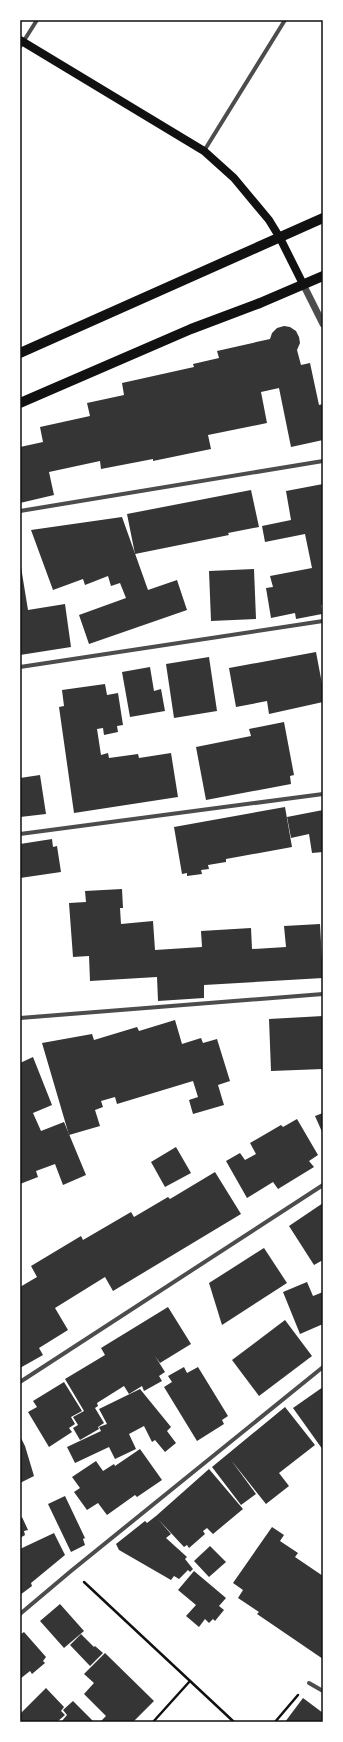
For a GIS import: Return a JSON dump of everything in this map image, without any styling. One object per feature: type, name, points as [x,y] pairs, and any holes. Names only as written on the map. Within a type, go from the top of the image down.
[{"type":"main road","points":[[21,43],[204,151],[234,178],[269,220],[280,238],[303,284]]},
{"type":"main road","points":[[20,353],[323,218]]},
{"type":"main road","points":[[20,403],[191,329],[260,303],[323,276]]},
{"type":"street","points":[[21,43],[37,20]]},
{"type":"street","points":[[204,151],[285,20]]},
{"type":"street","points":[[303,284],[323,324]]},
{"type":"street","points":[[20,511],[323,461]]},
{"type":"street","points":[[20,667],[323,621]]},
{"type":"street","points":[[20,834],[323,794]]},
{"type":"street","points":[[20,1018],[323,994]]},
{"type":"street","points":[[20,1382],[323,1186]]},
{"type":"street","points":[[20,1614],[323,1367]]},
{"type":"street","points":[[309,1683],[323,1691]]},
{"type":"path","points":[[71,1571],[234,1722]]},
{"type":"path","points":[[153,1722],[190,1681]]},
{"type":"path","points":[[275,1722],[291,1704]]},
{"type":"building","points":[[284,326],[290,327],[296,331],[299,337],[300,343],[297,350],[301,365],[310,363],[319,405],[323,404],[323,440],[291,447],[279,388],[261,392],[267,423],[208,435],[211,449],[153,461],[153,459],[101,469],[100,461],[49,472],[54,495],[20,503],[20,447],[43,442],[40,427],[90,416],[87,403],[124,395],[122,383],[194,367],[193,364],[219,358],[217,351],[270,339],[272,333],[277,328]]},
{"type":"building","points":[[323,484],[322,614],[296,619],[295,613],[271,618],[266,588],[273,587],[270,576],[312,568],[305,534],[265,542],[262,526],[291,520],[286,491]]},
{"type":"building","points":[[251,490],[259,527],[228,533],[229,535],[135,554],[127,514]]},
{"type":"building","points":[[122,517],[148,590],[177,580],[187,610],[89,644],[79,615],[126,598],[120,583],[111,586],[108,576],[85,585],[83,579],[53,590],[31,530]]},
{"type":"building","points":[[20,561],[28,610],[65,604],[71,647],[20,655]]},
{"type":"building","points":[[254,569],[256,619],[211,621],[209,571]]},
{"type":"building","points":[[316,652],[323,689],[323,702],[269,714],[267,701],[236,707],[229,668]]},
{"type":"building","points":[[209,657],[217,711],[174,718],[166,664]]},
{"type":"building","points":[[150,667],[154,691],[161,689],[165,711],[130,717],[122,672]]},
{"type":"building","points":[[105,684],[107,695],[118,693],[123,725],[117,726],[118,732],[104,735],[103,728],[97,729],[101,755],[108,753],[109,758],[138,754],[139,758],[171,753],[178,797],[74,813],[59,707],[64,706],[62,690]]},
{"type":"building","points":[[284,722],[294,775],[290,776],[291,784],[206,800],[196,747],[251,736],[249,729]]},
{"type":"building","points":[[40,775],[46,814],[20,817],[20,778]]},
{"type":"building","points":[[285,807],[292,847],[226,859],[226,862],[208,865],[209,869],[201,870],[202,874],[187,876],[187,873],[182,874],[174,827]]},
{"type":"building","points":[[323,810],[323,852],[312,853],[309,834],[291,838],[287,817]]},
{"type":"building","points":[[52,839],[53,847],[57,846],[61,872],[20,878],[20,844]]},
{"type":"building","points":[[122,889],[123,908],[120,908],[121,924],[153,921],[155,950],[202,947],[201,931],[251,928],[252,949],[286,947],[284,926],[320,924],[323,978],[204,985],[204,998],[158,1001],[157,977],[90,981],[89,956],[73,957],[69,903],[86,902],[85,891]]},
{"type":"building","points":[[323,1016],[323,1069],[271,1071],[269,1019]]},
{"type":"building","points":[[175,1020],[182,1044],[201,1038],[203,1043],[217,1039],[230,1081],[218,1085],[224,1105],[193,1114],[189,1100],[198,1097],[193,1081],[117,1104],[115,1097],[101,1101],[103,1107],[95,1110],[100,1126],[69,1135],[42,1043],[92,1034],[94,1040],[137,1027],[139,1031]]},
{"type":"building","points":[[33,1057],[52,1105],[33,1113],[41,1131],[64,1122],[86,1175],[63,1185],[55,1164],[36,1171],[38,1177],[20,1184],[20,1063]]},
{"type":"building","points":[[323,1113],[323,1134],[315,1116]]},
{"type":"building","points":[[297,1119],[318,1155],[309,1161],[314,1167],[278,1189],[273,1182],[247,1198],[226,1161],[240,1153],[245,1160],[256,1154],[250,1143],[281,1125],[283,1127]]},
{"type":"building","points":[[176,1147],[191,1173],[165,1187],[151,1162]]},
{"type":"building","points":[[215,1172],[241,1214],[113,1291],[105,1277],[55,1308],[68,1330],[39,1348],[43,1355],[20,1368],[20,1287],[37,1277],[31,1266],[81,1236],[83,1240],[131,1212],[134,1217],[168,1197],[170,1199]]},
{"type":"building","points":[[323,1203],[323,1260],[314,1265],[289,1226]]},
{"type":"building","points":[[264,1248],[287,1283],[222,1325],[209,1283]]},
{"type":"building","points":[[307,1282],[313,1296],[323,1292],[323,1324],[300,1334],[283,1292]]},
{"type":"building","points":[[168,1307],[191,1344],[160,1363],[155,1356],[165,1372],[159,1376],[162,1381],[144,1391],[142,1386],[129,1394],[124,1386],[97,1403],[98,1406],[95,1408],[104,1423],[98,1427],[99,1429],[80,1440],[73,1428],[78,1425],[73,1417],[84,1411],[65,1379],[105,1355],[101,1348]]},
{"type":"building","points":[[285,1320],[312,1356],[259,1396],[232,1360]]},
{"type":"building","points":[[184,1367],[187,1373],[198,1367],[228,1416],[222,1420],[224,1424],[197,1441],[164,1387],[172,1382],[168,1376]]},
{"type":"building","points":[[64,1382],[82,1411],[71,1417],[75,1424],[69,1428],[72,1432],[49,1447],[28,1412],[37,1407],[33,1401]]},
{"type":"building","points":[[323,1387],[323,1450],[293,1408]]},
{"type":"building","points":[[140,1389],[171,1427],[167,1431],[176,1443],[165,1452],[155,1440],[152,1442],[144,1426],[129,1434],[136,1449],[115,1459],[109,1447],[75,1463],[67,1447],[101,1431],[99,1427],[107,1424],[99,1409]]},
{"type":"building","points":[[285,1407],[315,1445],[279,1473],[289,1486],[266,1504],[231,1460],[256,1494],[241,1505],[212,1467]]},
{"type":"building","points":[[20,1436],[25,1446],[34,1476],[20,1483]]},
{"type":"building","points":[[140,1449],[162,1480],[137,1497],[135,1495],[107,1515],[98,1503],[87,1510],[74,1492],[80,1488],[72,1477],[96,1461],[103,1471],[114,1464],[115,1466]]},
{"type":"building","points":[[209,1469],[243,1509],[213,1534],[207,1528],[203,1531],[205,1534],[189,1548],[187,1545],[184,1547],[158,1519],[171,1534],[166,1538],[187,1557],[185,1559],[193,1569],[190,1572],[188,1570],[179,1579],[174,1576],[171,1580],[119,1550],[116,1544],[145,1521],[147,1523],[156,1516]]},
{"type":"building","points":[[65,1496],[85,1538],[83,1539],[85,1545],[71,1552],[48,1504]]},
{"type":"building","points":[[22,1517],[28,1530],[24,1531],[25,1535],[20,1538],[20,1519]]},
{"type":"building","points":[[272,1527],[284,1535],[280,1541],[298,1553],[295,1557],[323,1576],[323,1659],[257,1614],[259,1612],[238,1598],[243,1590],[233,1583]]},
{"type":"building","points":[[54,1533],[65,1555],[31,1583],[32,1586],[20,1595],[20,1549]]},
{"type":"building","points":[[210,1546],[226,1562],[209,1577],[194,1561]]},
{"type":"building","points":[[194,1571],[226,1598],[219,1606],[224,1610],[215,1621],[213,1619],[209,1623],[205,1619],[199,1627],[186,1616],[196,1605],[178,1590]]},
{"type":"building","points":[[60,1604],[84,1631],[64,1648],[40,1621]]},
{"type":"building","points":[[20,1632],[21,1634],[24,1632],[46,1657],[43,1661],[45,1663],[32,1674],[30,1671],[20,1679]]},
{"type":"building","points":[[81,1634],[94,1647],[95,1646],[103,1653],[90,1666],[70,1645]]},
{"type":"building","points":[[105,1653],[154,1701],[133,1722],[100,1722],[106,1716],[84,1694],[94,1683],[84,1674]]},
{"type":"building","points":[[46,1688],[64,1707],[61,1711],[65,1715],[57,1722],[20,1722],[20,1714]]},
{"type":"building","points":[[303,1698],[323,1713],[323,1722],[285,1722]]},
{"type":"building","points":[[73,1701],[94,1722],[61,1722],[67,1715],[63,1710]]}]
